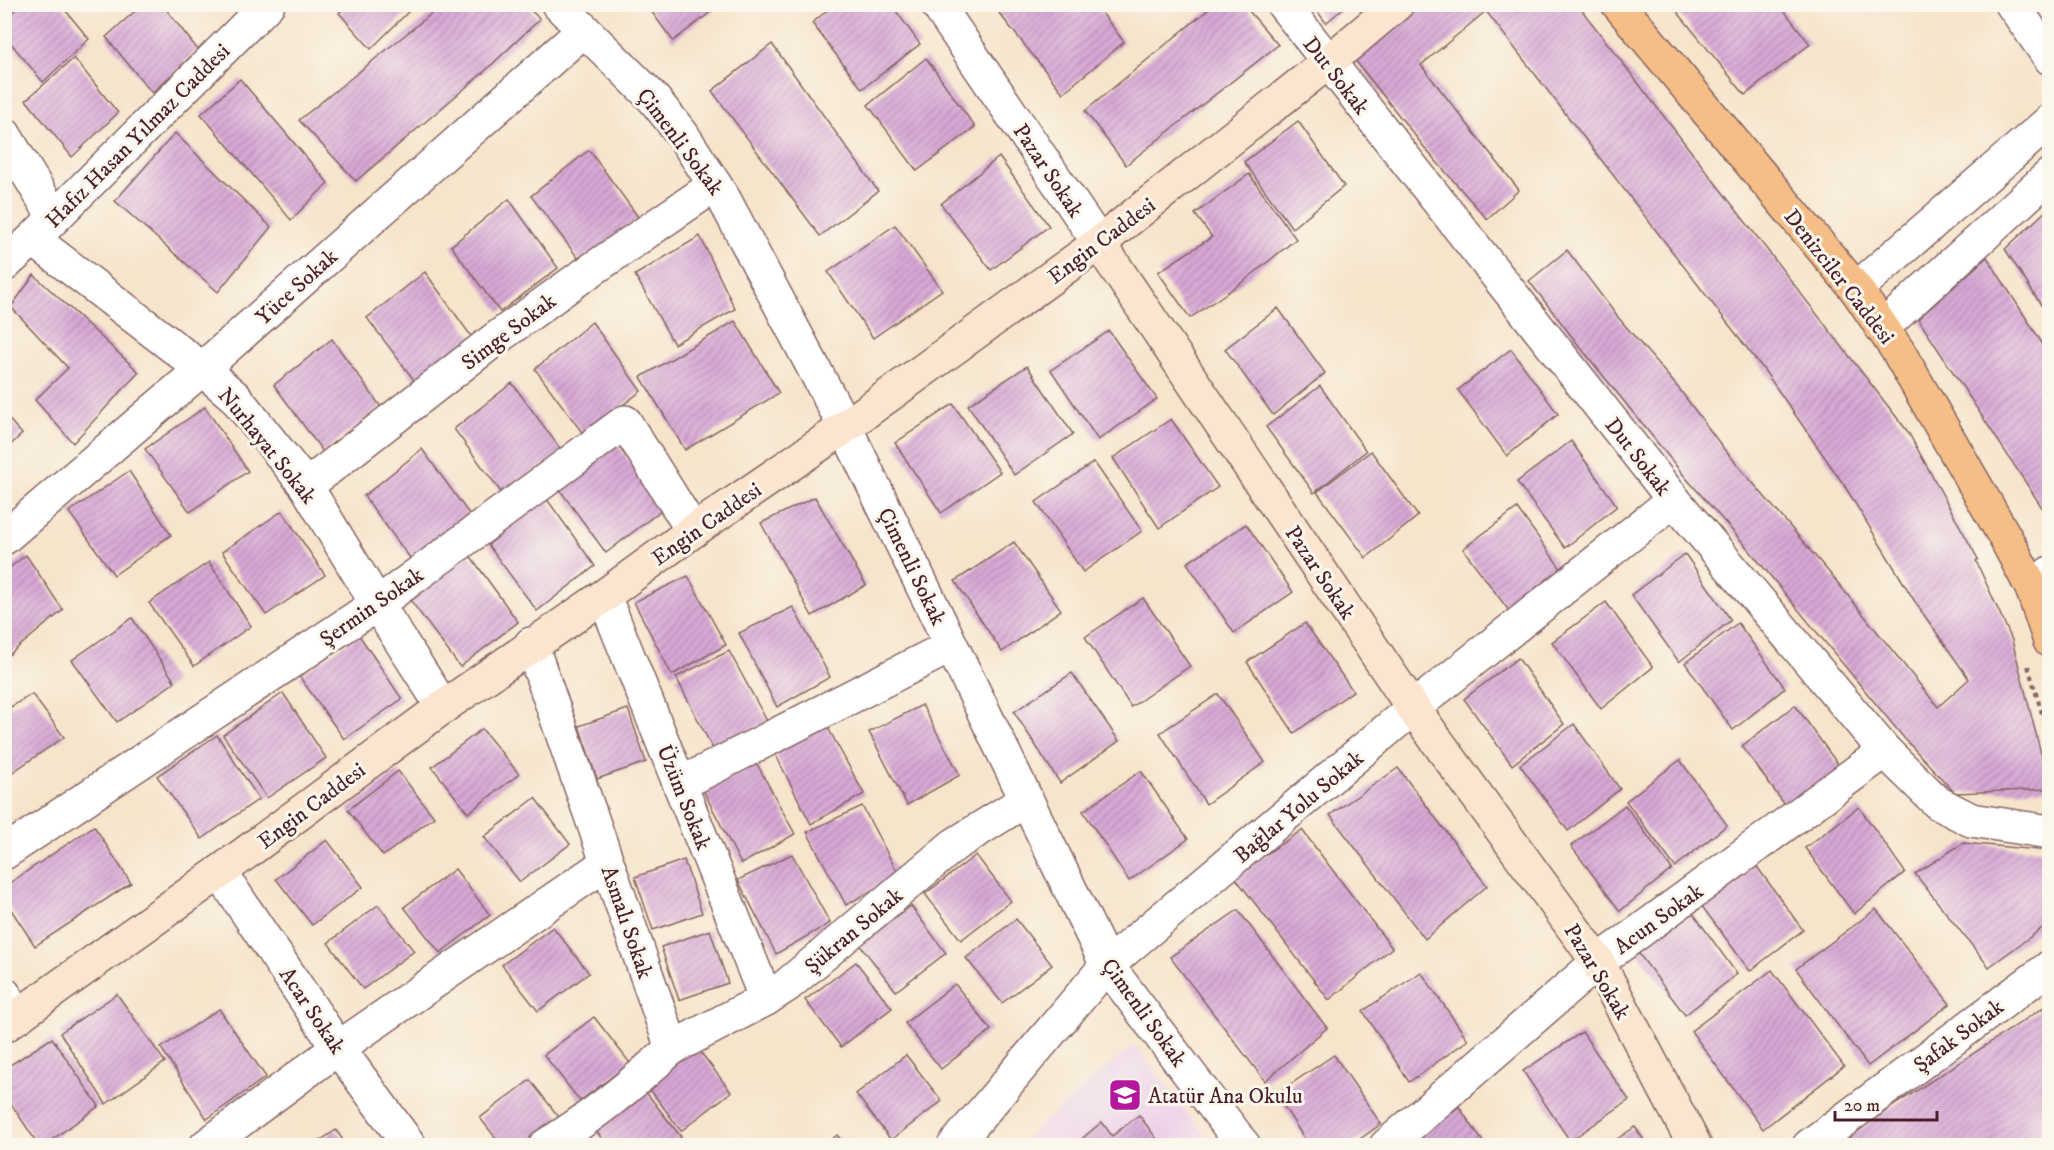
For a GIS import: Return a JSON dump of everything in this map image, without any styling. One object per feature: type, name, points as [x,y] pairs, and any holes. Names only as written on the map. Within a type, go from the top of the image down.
[{"type":"main road","name":"Denizciler Caddesi","points":[[1618,4],[1856,289],[1882,328],[2041,580],[2038,651]]},
{"type":"street","name":"Hafız Hasan Yılmaz Caddesi","points":[[4,264],[44,228],[268,4]]},
{"type":"street","name":"Çimenli Sokak","points":[[558,4],[653,98],[716,185],[845,427],[1107,965],[1244,1146]]},
{"type":"street","name":"Pazar Sokak","points":[[937,4],[1413,708],[1598,962],[1695,1146]]},
{"type":"street","name":"Dut Sokak","points":[[1283,4],[1327,63],[1674,500],[1885,751],[1938,803],[1971,820],[2049,832]]},
{"type":"street","name":"Engin Caddesi","points":[[10,1012],[220,872],[443,707],[845,427],[1099,243],[1327,63],[1397,4]]},
{"type":"street","points":[[2012,4],[2049,57]]},
{"type":"street","name":"Yüce Sokak","points":[[4,538],[202,369],[584,30]]},
{"type":"street","points":[[1856,289],[2049,121]]},
{"type":"street","points":[[4,134],[44,228]]},
{"type":"street","points":[[1882,328],[2049,175]]},
{"type":"street","name":"Simge Sokak","points":[[306,486],[494,340],[571,284],[716,185]]},
{"type":"street","name":"Nurhayat Sokak","points":[[44,228],[235,397],[306,486],[377,604],[443,707]]},
{"type":"street","name":"Şermin Sokak","points":[[4,853],[377,604],[625,422],[693,531]]},
{"type":"street","name":"Bağlar Yolu Sokak","points":[[954,1146],[1107,965],[1413,708],[1674,500]]},
{"type":"street","name":"Üzüm Sokak","points":[[604,596],[766,999]]},
{"type":"street","name":"Asmalı Sokak","points":[[531,645],[672,1048]]},
{"type":"street","points":[[680,784],[951,646]]},
{"type":"street","name":"Acun Sokak","points":[[1386,1146],[1598,962],[1885,751]]},
{"type":"street","name":"Şükran Sokak","points":[[672,1048],[766,999],[786,986],[954,845],[1026,800]]},
{"type":"street","points":[[206,1146],[338,1048],[607,863]]},
{"type":"street","name":"Acar Sokak","points":[[220,872],[338,1048],[410,1146]]},
{"type":"street","name":"Şafak Sokak","points":[[1809,1146],[2049,967]]},
{"type":"street","points":[[544,1146],[622,1093],[672,1048]]},
{"type":"path","points":[[2038,651],[2049,741]]},
{"type":"shaded area","name":"Atatür Ana Okulu","points":[[1134,1045],[1212,1145],[1017,1146]]},
{"type":"building","points":[[143,4],[162,4],[198,50],[152,93],[106,37]]},
{"type":"building","points":[[348,4],[416,4],[371,49],[339,13]]},
{"type":"building","points":[[646,4],[721,4],[673,41]]},
{"type":"building","points":[[835,4],[891,4],[920,44],[862,89],[812,23]]},
{"type":"building","points":[[1009,4],[1095,4],[1124,42],[1063,93],[999,13]]},
{"type":"building","points":[[1215,4],[1243,4],[1278,45],[1126,165],[1085,111]]},
{"type":"building","points":[[1312,4],[1348,4],[1326,23]]},
{"type":"building","points":[[1416,4],[1577,4],[1908,432],[1978,559],[1976,561],[2012,640],[2050,789],[1955,793],[1904,738],[1745,545],[1686,478],[1580,347],[1529,281],[1567,250],[1617,316],[1680,390],[1724,449],[1833,577],[1938,707],[1969,679],[1917,605],[1844,485],[1764,370],[1486,11],[1421,65],[1519,190],[1487,219],[1428,152],[1351,55]]},
{"type":"building","points":[[1671,4],[1779,4],[1810,44],[1745,95]]},
{"type":"building","points":[[21,5],[61,5],[89,39],[43,82],[4,35],[4,19]]},
{"type":"building","points":[[440,5],[525,5],[540,19],[485,71],[356,181],[299,120]]},
{"type":"building","points":[[772,44],[878,191],[820,236],[712,91]]},
{"type":"building","points":[[74,58],[118,113],[72,157],[26,100]]},
{"type":"building","points":[[926,58],[975,127],[917,171],[868,105]]},
{"type":"building","points":[[240,79],[328,183],[291,220],[201,114]]},
{"type":"building","points":[[1298,121],[1344,186],[1292,228],[1244,162]]},
{"type":"building","points":[[175,133],[271,227],[218,292],[115,201]]},
{"type":"building","points":[[589,150],[639,218],[581,262],[531,196]]},
{"type":"building","points":[[999,157],[1049,226],[991,270],[941,204]]},
{"type":"building","points":[[1249,174],[1296,239],[1244,281],[1190,318],[1158,272],[1212,237],[1195,214]]},
{"type":"building","points":[[509,199],[558,268],[500,312],[451,246]]},
{"type":"building","points":[[2049,208],[2049,298],[2041,305],[2005,249]]},
{"type":"building","points":[[895,225],[942,290],[873,338],[828,272]]},
{"type":"building","points":[[700,236],[735,309],[674,344],[635,275]]},
{"type":"building","points":[[1987,257],[2049,354],[2049,504],[2043,509],[1918,319]]},
{"type":"building","points":[[425,272],[474,340],[417,384],[367,318]]},
{"type":"building","points":[[34,275],[139,372],[73,443],[35,400],[68,368],[11,307]]},
{"type":"building","points":[[1278,308],[1325,373],[1273,415],[1225,349]]},
{"type":"building","points":[[735,321],[779,393],[685,450],[641,377]]},
{"type":"building","points":[[592,322],[641,391],[584,435],[535,369]]},
{"type":"building","points":[[1109,331],[1157,399],[1098,440],[1051,370]]},
{"type":"building","points":[[332,339],[381,407],[323,452],[274,385]]},
{"type":"building","points":[[1511,349],[1558,414],[1507,456],[1458,390]]},
{"type":"building","points":[[1027,366],[1073,434],[1014,475],[968,405]]},
{"type":"building","points":[[512,383],[562,451],[504,496],[454,429]]},
{"type":"building","points":[[1320,386],[1366,451],[1314,493],[1266,427]]},
{"type":"building","points":[[953,404],[1000,472],[941,513],[895,443]]},
{"type":"building","points":[[205,407],[248,471],[190,512],[145,449]]},
{"type":"building","points":[[4,414],[22,434],[4,451]]},
{"type":"building","points":[[1171,419],[1218,487],[1159,528],[1113,458]]},
{"type":"building","points":[[614,440],[664,508],[606,553],[557,486]]},
{"type":"building","points":[[1571,441],[1617,506],[1565,548],[1517,482]]},
{"type":"building","points":[[422,449],[472,518],[413,562],[364,496]]},
{"type":"building","points":[[1371,451],[1418,516],[1366,558],[1317,492]]},
{"type":"building","points":[[1094,462],[1142,531],[1083,572],[1036,502]]},
{"type":"building","points":[[129,471],[171,535],[114,575],[69,512]]},
{"type":"building","points":[[815,497],[866,585],[812,616],[761,523]]},
{"type":"building","points":[[546,498],[595,566],[537,611],[488,545]]},
{"type":"building","points":[[1517,508],[1564,573],[1512,615],[1463,549]]},
{"type":"building","points":[[282,511],[325,575],[266,615],[222,552]]},
{"type":"building","points":[[1246,524],[1293,592],[1234,633],[1187,563]]},
{"type":"building","points":[[1014,542],[1061,610],[1002,652],[955,581]]},
{"type":"building","points":[[469,554],[518,622],[460,667],[411,601]]},
{"type":"building","points":[[1685,554],[1731,620],[1679,662],[1631,595]]},
{"type":"building","points":[[26,555],[63,610],[4,659],[4,572]]},
{"type":"building","points":[[209,562],[251,626],[194,666],[149,603]]},
{"type":"building","points":[[688,576],[726,645],[672,675],[634,602]]},
{"type":"building","points":[[1143,598],[1190,666],[1131,707],[1085,637]]},
{"type":"building","points":[[1606,602],[1653,667],[1601,709],[1552,642]]},
{"type":"building","points":[[793,607],[830,677],[777,707],[739,633]]},
{"type":"building","points":[[132,618],[175,682],[117,722],[72,660]]},
{"type":"building","points":[[1305,623],[1353,691],[1294,733],[1247,662]]},
{"type":"building","points":[[1738,623],[1785,688],[1733,730],[1685,663]]},
{"type":"building","points":[[359,635],[402,699],[344,739],[299,676]]},
{"type":"building","points":[[729,651],[767,721],[714,751],[676,677]]},
{"type":"building","points":[[1518,658],[1564,724],[1512,765],[1464,699]]},
{"type":"building","points":[[1072,673],[1119,741],[1060,783],[1014,712]]},
{"type":"building","points":[[283,693],[326,758],[267,798],[223,735]]},
{"type":"building","points":[[32,694],[64,737],[4,778],[4,711]]},
{"type":"building","points":[[1218,694],[1265,762],[1206,804],[1160,733]]},
{"type":"building","points":[[922,705],[960,775],[907,805],[869,732]]},
{"type":"building","points":[[1795,705],[1842,770],[1790,812],[1742,746]]},
{"type":"building","points":[[628,709],[646,762],[597,779],[579,726]]},
{"type":"building","points":[[826,724],[864,794],[811,824],[773,750]]},
{"type":"building","points":[[1574,724],[1620,789],[1568,831],[1520,765]]},
{"type":"building","points":[[482,729],[519,774],[468,813],[432,767]]},
{"type":"building","points":[[217,735],[259,799],[202,839],[157,776]]},
{"type":"building","points":[[1680,760],[1727,825],[1675,867],[1626,801]]},
{"type":"building","points":[[757,764],[795,834],[741,864],[703,790]]},
{"type":"building","points":[[1398,768],[1487,886],[1425,939],[1330,815]]},
{"type":"building","points":[[398,771],[434,817],[383,856],[348,810]]},
{"type":"building","points":[[1141,771],[1188,839],[1129,881],[1083,811]]},
{"type":"building","points":[[535,798],[570,844],[520,882],[484,837]]},
{"type":"building","points":[[1625,805],[1672,869],[1620,911],[1571,846]]},
{"type":"building","points":[[862,806],[899,875],[846,905],[807,832]]},
{"type":"building","points":[[1859,807],[1905,872],[1854,914],[1805,848]]},
{"type":"building","points":[[94,826],[131,883],[35,946],[4,899],[4,887]]},
{"type":"building","points":[[1302,830],[1392,948],[1329,1000],[1234,876]]},
{"type":"building","points":[[327,840],[363,887],[312,925],[276,879]]},
{"type":"building","points":[[1963,843],[2049,851],[2049,923],[1989,967],[1915,874]]},
{"type":"building","points":[[792,854],[830,923],[776,954],[738,880]]},
{"type":"building","points":[[976,855],[1011,901],[961,940],[925,894]]},
{"type":"building","points":[[684,860],[702,913],[653,930],[635,877]]},
{"type":"building","points":[[1755,864],[1803,930],[1750,971],[1701,905]]},
{"type":"building","points":[[455,869],[490,915],[440,953],[404,907]]},
{"type":"building","points":[[378,905],[414,951],[363,989],[328,943]]},
{"type":"building","points":[[911,906],[946,953],[896,991],[860,945]]},
{"type":"building","points":[[1690,909],[1737,974],[1685,1015],[1636,950]]},
{"type":"building","points":[[1876,909],[1950,1004],[1868,1066],[1796,969]]},
{"type":"building","points":[[1238,910],[1327,1028],[1265,1081],[1170,957]]},
{"type":"building","points":[[1016,919],[1052,965],[1002,1003],[966,958]]},
{"type":"building","points":[[553,927],[589,973],[538,1011],[502,965]]},
{"type":"building","points":[[710,930],[728,983],[679,1000],[661,947]]},
{"type":"building","points":[[856,962],[892,1008],[841,1047],[805,1000]]},
{"type":"building","points":[[1772,970],[1844,1066],[1763,1129],[1691,1031]]},
{"type":"building","points":[[1421,972],[1468,1040],[1409,1082],[1363,1011]]},
{"type":"building","points":[[955,984],[991,1030],[941,1069],[905,1023]]},
{"type":"building","points":[[117,994],[165,1062],[106,1104],[60,1033]]},
{"type":"building","points":[[2049,1004],[2049,1146],[1836,1146],[1899,1102]]},
{"type":"building","points":[[219,1009],[266,1077],[207,1119],[161,1048]]},
{"type":"building","points":[[594,1017],[630,1063],[580,1101],[544,1055]]},
{"type":"building","points":[[1582,1032],[1629,1100],[1570,1141],[1523,1071]]},
{"type":"building","points":[[52,1038],[99,1106],[43,1146],[39,1146],[4,1093],[4,1069]]},
{"type":"building","points":[[696,1046],[731,1092],[681,1131],[646,1084]]},
{"type":"building","points":[[906,1055],[942,1101],[891,1140],[856,1094]]},
{"type":"building","points":[[1334,1055],[1381,1124],[1350,1146],[1309,1146],[1276,1094]]},
{"type":"building","points":[[530,1080],[566,1126],[539,1146],[502,1146],[480,1118]]},
{"type":"building","points":[[645,1091],[681,1137],[670,1146],[607,1146],[595,1129]]},
{"type":"building","points":[[1459,1107],[1486,1146],[1403,1146]]},
{"type":"building","points":[[1139,1115],[1162,1146],[1073,1146],[1102,1122],[1112,1136]]},
{"type":"building","points":[[1635,1127],[1648,1146],[1607,1146]]},
{"type":"building","points":[[336,1130],[347,1146],[312,1146]]},
{"type":"building","points":[[837,1135],[845,1146],[824,1146]]},
{"type":"place","name":"Atatür Ana Okulu","points":[[1125,1095]]}]
